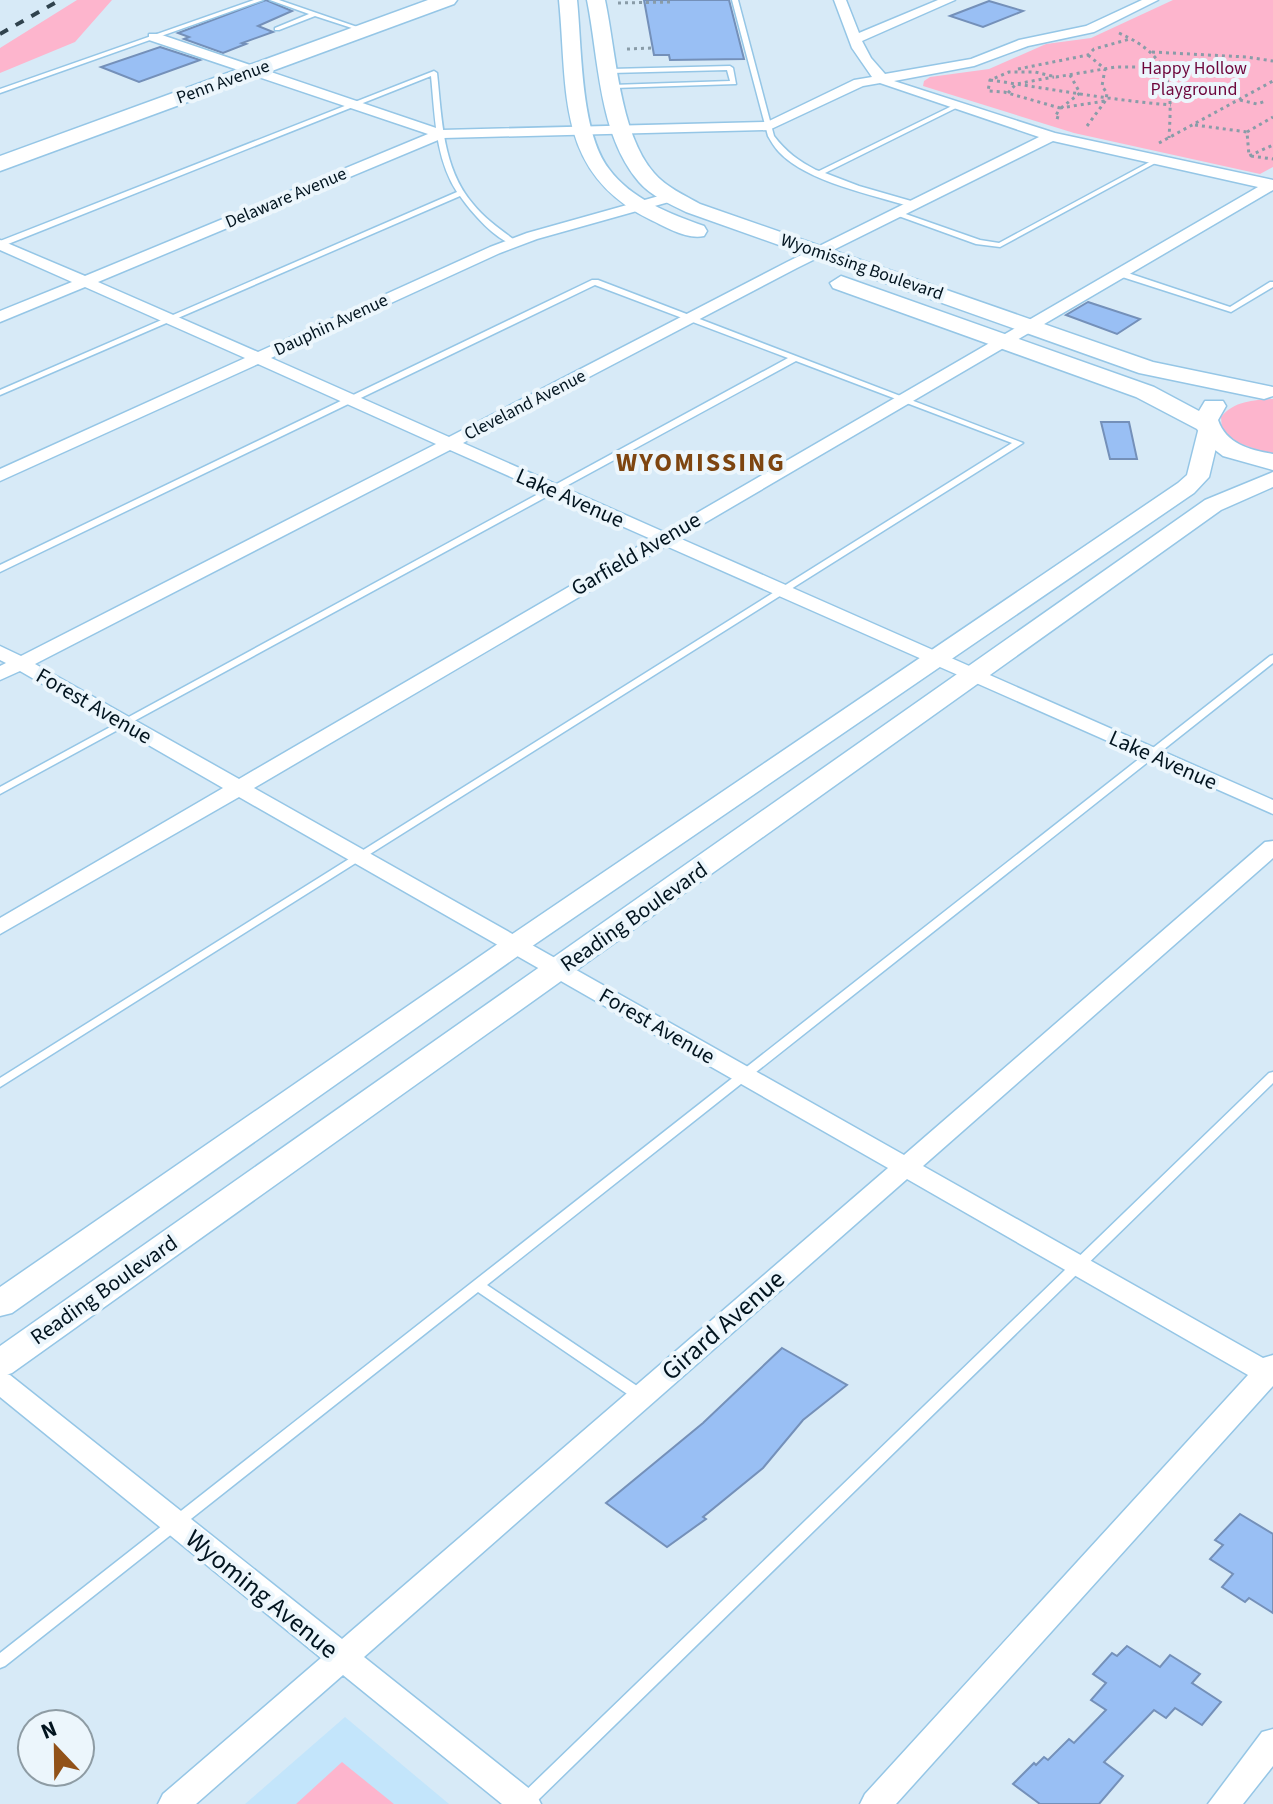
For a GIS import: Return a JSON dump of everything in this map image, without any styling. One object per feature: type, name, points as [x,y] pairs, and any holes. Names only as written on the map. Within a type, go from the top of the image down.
[{"type":"main road","name":"Penn Avenue","points":[[0,164],[447,0]]},
{"type":"main road","name":"Wyomissing Boulevard","points":[[568,0],[583,130],[595,167],[608,181],[641,205],[671,221],[1145,392],[1208,428],[1228,448],[1273,462]]},
{"type":"main road","name":"Wyomissing Boulevard","points":[[596,0],[621,129],[635,163],[654,185],[671,197],[693,208],[1147,368],[1269,392]]},
{"type":"main road","points":[[1208,428],[1210,410],[1220,402],[1235,396],[1269,392]]},
{"type":"street","points":[[840,0],[863,59],[878,78],[1051,136],[1272,185]]},
{"type":"street","points":[[857,39],[949,0]]},
{"type":"street","points":[[769,126],[859,83],[974,62],[1024,43],[1090,29],[1152,0]]},
{"type":"street","points":[[154,37],[441,134]]},
{"type":"street","name":"Delaware Avenue","points":[[0,317],[441,134],[769,126]]},
{"type":"street","name":"Cleveland Avenue","points":[[7,663],[448,444],[792,265],[1051,136]]},
{"type":"street","name":"Garfield Avenue","points":[[0,927],[1272,185]]},
{"type":"street","name":"Dauphin Avenue","points":[[0,476],[513,243],[671,197]]},
{"type":"street","name":"Lake Avenue","points":[[0,244],[1273,808]]},
{"type":"street","name":"Reading Boulevard","points":[[0,1304],[515,945],[1186,488],[1198,477],[1208,428]]},
{"type":"street","name":"Reading Boulevard","points":[[0,1364],[1213,505],[1273,479]]},
{"type":"street","name":"Forest Avenue","points":[[7,663],[124,723],[1078,1266],[1271,1371]]},
{"type":"street","name":"Girard Avenue","points":[[174,1804],[1273,847]]},
{"type":"street","points":[[876,1804],[1271,1371]]},
{"type":"street","name":"Wyoming Avenue","points":[[0,1382],[524,1804]]},
{"type":"street","points":[[1224,1804],[1273,1742]]},
{"type":"lane","points":[[0,91],[260,0]]},
{"type":"lane","points":[[273,0],[363,30]]},
{"type":"lane","points":[[735,0],[769,126],[780,152],[820,173],[915,205]]},
{"type":"lane","points":[[277,29],[315,14]]},
{"type":"lane","points":[[730,68],[734,83],[612,78],[730,68]]},
{"type":"lane","points":[[0,244],[357,106],[434,73],[441,134],[452,181],[475,214],[513,243]]},
{"type":"lane","points":[[820,173],[956,106]]},
{"type":"lane","points":[[897,214],[979,242],[1000,245],[1157,160]]},
{"type":"lane","points":[[0,393],[459,194]]},
{"type":"lane","points":[[1119,273],[1231,310],[1273,284]]},
{"type":"lane","points":[[0,569],[595,282],[1019,443],[0,1083]]},
{"type":"lane","points":[[0,791],[795,358]]},
{"type":"lane","points":[[0,1662],[1273,658]]},
{"type":"lane","points":[[524,1804],[1273,1076]]},
{"type":"lane","points":[[478,1285],[641,1397]]},
{"type":"path","points":[[618,3],[673,2]]},
{"type":"path","points":[[1116,32],[1152,52],[1171,76],[1169,138]]},
{"type":"path","points":[[990,80],[1062,58],[1088,55],[1094,49],[1137,35]]},
{"type":"path","points":[[627,49],[652,48]]},
{"type":"path","points":[[1182,53],[1193,50]]},
{"type":"path","points":[[1152,52],[1200,56],[1241,54],[1273,61]]},
{"type":"path","points":[[1088,55],[1105,69]]},
{"type":"path","points":[[1008,93],[1020,84],[1056,77],[1105,69],[1165,67]]},
{"type":"path","points":[[1072,140],[1089,124],[1106,100],[1107,93],[1102,86],[1105,69]]},
{"type":"path","points":[[1009,72],[1035,72],[1056,77]]},
{"type":"path","points":[[1070,75],[1080,93]]},
{"type":"path","points":[[990,80],[1080,93],[1106,100],[1171,105]]},
{"type":"path","points":[[990,80],[988,91],[1008,93],[1060,108],[1106,100]]},
{"type":"path","points":[[1138,155],[1273,81]]},
{"type":"path","points":[[1066,119],[1055,117],[1060,108],[1080,93]]},
{"type":"path","points":[[1239,100],[1257,104],[1266,101]]},
{"type":"path","points":[[1194,125],[1247,132],[1273,117]]},
{"type":"path","points":[[1078,122],[1089,124]]},
{"type":"path","points":[[1247,132],[1249,156],[1273,145]]},
{"type":"shaded area","points":[[345,1717],[449,1804],[245,1804]]},
{"type":"green space","points":[[77,0],[112,0],[75,42],[0,73],[0,48]]},
{"type":"green space","name":"Happy Hollow Playground","points":[[1173,0],[1273,0],[1273,167],[1260,174],[1074,133],[923,86],[930,77],[989,69],[1046,44],[1091,38]]},
{"type":"green space","points":[[1273,399],[1273,455],[1235,442],[1222,430],[1221,417],[1232,408],[1252,401]]},
{"type":"green space","points":[[342,1762],[394,1804],[296,1804]]},
{"type":"building","points":[[266,0],[292,11],[258,26],[273,32],[223,53],[184,39],[189,37],[178,33]]},
{"type":"building","points":[[644,0],[729,0],[744,59],[670,60],[669,55],[654,55]]},
{"type":"building","points":[[989,1],[1023,11],[983,27],[950,16]]},
{"type":"building","points":[[160,47],[200,60],[139,82],[101,67]]},
{"type":"building","points":[[1088,302],[1140,319],[1117,334],[1066,315]]},
{"type":"building","points":[[1101,422],[1129,422],[1137,459],[1110,459]]},
{"type":"building","points":[[782,1348],[847,1385],[803,1420],[763,1468],[703,1517],[706,1519],[667,1547],[606,1503],[703,1423]]},
{"type":"building","points":[[1240,1514],[1273,1534],[1273,1613],[1249,1598],[1245,1602],[1222,1587],[1233,1574],[1210,1559],[1223,1545],[1215,1540]]},
{"type":"building","points":[[1127,1646],[1160,1667],[1170,1655],[1200,1674],[1192,1683],[1221,1702],[1202,1725],[1175,1708],[1166,1718],[1154,1710],[1104,1762],[1123,1776],[1099,1804],[1040,1804],[1013,1784],[1034,1763],[1036,1765],[1044,1757],[1048,1760],[1069,1739],[1074,1743],[1106,1710],[1091,1700],[1106,1683],[1093,1674],[1112,1653],[1117,1656]]},
{"type":"railway","points":[[0,34],[60,0]]},
{"type":"district","name":"WYOMISSING","points":[[701,462]]}]
